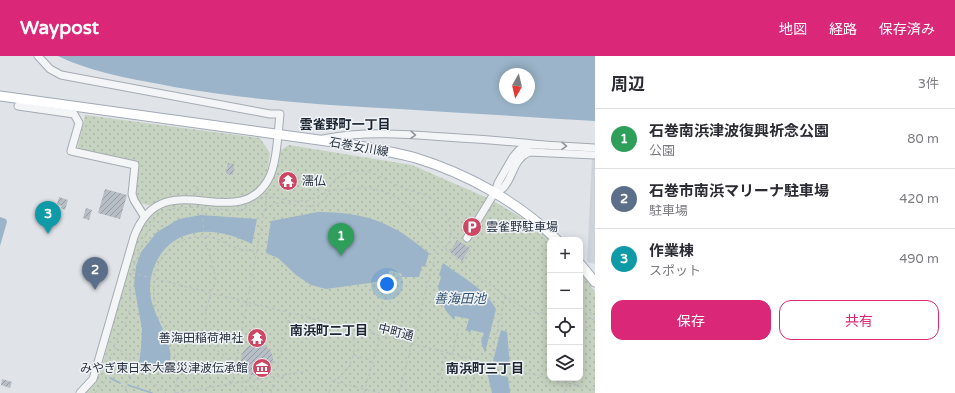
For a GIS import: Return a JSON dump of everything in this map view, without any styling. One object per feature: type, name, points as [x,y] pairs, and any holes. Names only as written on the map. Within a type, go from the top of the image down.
[{"type":"main road","name":"石巻女川線","points":[[0,96],[319,140],[387,151],[416,158],[455,172],[495,192],[521,210],[553,237]]},
{"type":"main road","points":[[583,268],[595,282]]},
{"type":"street","points":[[38,56],[50,69],[61,75],[270,114],[280,114],[272,170],[269,179],[254,196],[238,203],[196,200],[168,202],[155,206],[144,216],[139,223],[134,237],[94,374],[87,386],[80,393]]},
{"type":"street","points":[[18,106],[74,114],[79,123],[71,151],[135,165],[132,194],[144,216]]},
{"type":"street","points":[[319,140],[366,134],[400,134],[513,141],[543,145]]},
{"type":"street","points":[[465,240],[495,192],[498,183],[513,157],[519,150],[530,145],[595,148]]},
{"type":"street","points":[[495,192],[503,188],[519,160],[522,156],[529,152],[595,155]]},
{"type":"path","points":[[265,209],[273,204],[282,203],[310,206],[322,201],[328,195],[335,180],[350,172],[357,171],[374,173],[405,189],[430,196],[440,205],[449,222],[451,231],[446,250]]},
{"type":"path","points":[[198,178],[196,200],[202,209],[204,236],[216,278],[206,309],[205,322],[207,331],[211,341],[218,351],[247,375],[259,380]]},
{"type":"path","points":[[232,384],[268,196],[268,192],[262,188]]},
{"type":"path","points":[[128,393],[125,391],[132,363],[129,356],[122,350],[114,347],[118,335],[128,317],[130,308],[129,287],[131,273],[150,227],[157,217],[166,211],[189,208],[237,211],[268,196],[292,201],[307,201],[330,191],[355,188],[372,188],[390,194],[406,204],[417,214],[446,250],[521,307],[528,310],[547,313]]},
{"type":"path","points":[[450,234],[465,240],[472,246],[463,264]]},
{"type":"path","points":[[257,251],[241,249],[215,238],[196,236],[171,247],[165,252],[159,261],[154,279],[155,304],[172,341],[177,372],[175,393],[275,378],[308,371]]},
{"type":"path","points":[[400,393],[428,282],[440,242]]},
{"type":"path","name":"中町通","points":[[131,273],[595,390]]},
{"type":"path","points":[[372,334],[393,277]]},
{"type":"path","points":[[489,364],[506,295]]},
{"type":"path","points":[[590,312],[595,319]]},
{"type":"path","points":[[271,393],[290,313]]},
{"type":"path","points":[[583,317],[595,319]]},
{"type":"path","points":[[452,354],[460,324]]},
{"type":"path","points":[[583,325],[595,332]]},
{"type":"path","points":[[329,393],[332,381],[341,376],[350,364],[353,355],[354,346],[350,328]]},
{"type":"path","points":[[364,393],[380,336]]},
{"type":"path","points":[[468,358],[474,336]]},
{"type":"path","points":[[94,393],[104,383],[112,353]]},
{"type":"path","points":[[435,393],[446,353]]},
{"type":"path","points":[[353,355],[373,361]]},
{"type":"path","points":[[470,393],[478,361]]},
{"type":"path","points":[[108,372],[123,375]]},
{"type":"path","points":[[128,376],[132,377],[133,374],[137,374],[138,372],[150,376],[149,379],[166,393]]},
{"type":"path","points":[[282,376],[298,393]]},
{"type":"path","points":[[332,381],[380,393]]},
{"type":"path","points":[[564,393],[568,383]]},
{"type":"path","points":[[241,393],[245,388],[252,386],[263,393]]},
{"type":"shaded area","points":[[592,159],[595,159],[595,264],[587,262]]},
{"type":"green space","points":[[85,115],[260,138],[270,153],[265,179],[260,188],[249,196],[216,200],[171,199],[154,205],[144,204],[136,197],[138,161],[77,150]]},
{"type":"green space","points":[[289,145],[412,165],[490,199],[519,216],[540,231],[547,237],[547,381],[583,381],[583,275],[595,292],[595,393],[85,393],[93,384],[101,370],[136,238],[151,213],[160,207],[179,201],[240,205],[250,201],[265,188],[273,170],[276,153]]},
{"type":"water","points":[[58,56],[595,56],[595,121],[343,106],[258,99],[174,87],[101,72]]},
{"type":"water","name":"善海田池","points":[[318,212],[366,217],[398,230],[429,253],[425,267],[422,266],[419,277],[401,277],[402,274],[390,270],[386,279],[370,283],[326,289],[311,285],[296,275],[278,258],[266,253],[271,221]]},
{"type":"water","points":[[201,215],[257,219],[252,244],[216,232],[198,232],[179,238],[164,250],[154,267],[150,287],[153,306],[167,339],[170,351],[169,372],[139,363],[142,329],[134,285],[136,266],[141,252],[157,232],[179,219]]},
{"type":"water","points":[[0,217],[6,219],[7,222],[0,246]]},
{"type":"water","name":"善海田池","points":[[443,263],[479,289],[496,309],[485,353],[481,341],[484,333],[471,330],[470,333],[466,329],[469,319],[455,316],[454,320],[442,303],[438,287],[441,277],[439,275]]},
{"type":"water","name":"善海田池","points":[[501,330],[507,332],[510,366],[493,361]]},
{"type":"water","points":[[487,372],[508,377],[510,393],[492,393]]},
{"type":"building","points":[[228,163],[234,164],[233,175],[226,174]]},
{"type":"building","points":[[105,189],[127,195],[120,219],[98,213]]},
{"type":"building","points":[[59,197],[68,200],[65,210],[61,208],[62,206],[57,204]]},
{"type":"building","points":[[86,208],[92,210],[89,220],[83,218]]},
{"type":"building","points":[[457,240],[470,248],[462,261],[450,252]]},
{"type":"building","points":[[254,344],[260,344],[270,351],[273,360],[272,366],[266,373],[260,376],[254,376],[244,369],[241,363],[241,357],[248,347]]},
{"type":"building","points":[[2,379],[12,382],[10,388],[1,385]]},
{"type":"waterway","points":[[110,378],[120,383]]},
{"type":"waterway","points":[[128,385],[152,393]]},
{"type":"place","name":"濡仏","points":[[288,181]]},
{"type":"place","name":"雲雀野駐車場","points":[[472,227]]},
{"type":"place","name":"作業棟","points":[[48,234]]},
{"type":"place","name":"石巻南浜津波復興祈念公園","points":[[341,256]]},
{"type":"place","name":"石巻市南浜マリーナ駐車場","points":[[95,290]]},
{"type":"place","name":"善海田稲荷神社","points":[[257,338]]},
{"type":"place","name":"みやぎ東日本大震災津波伝承館","points":[[262,368]]},
{"type":"district","name":"雲雀野町一丁目","points":[[345,124]]},
{"type":"district","name":"南浜町二丁目","points":[[329,330]]},
{"type":"district","name":"南浜町三丁目","points":[[485,368]]}]
